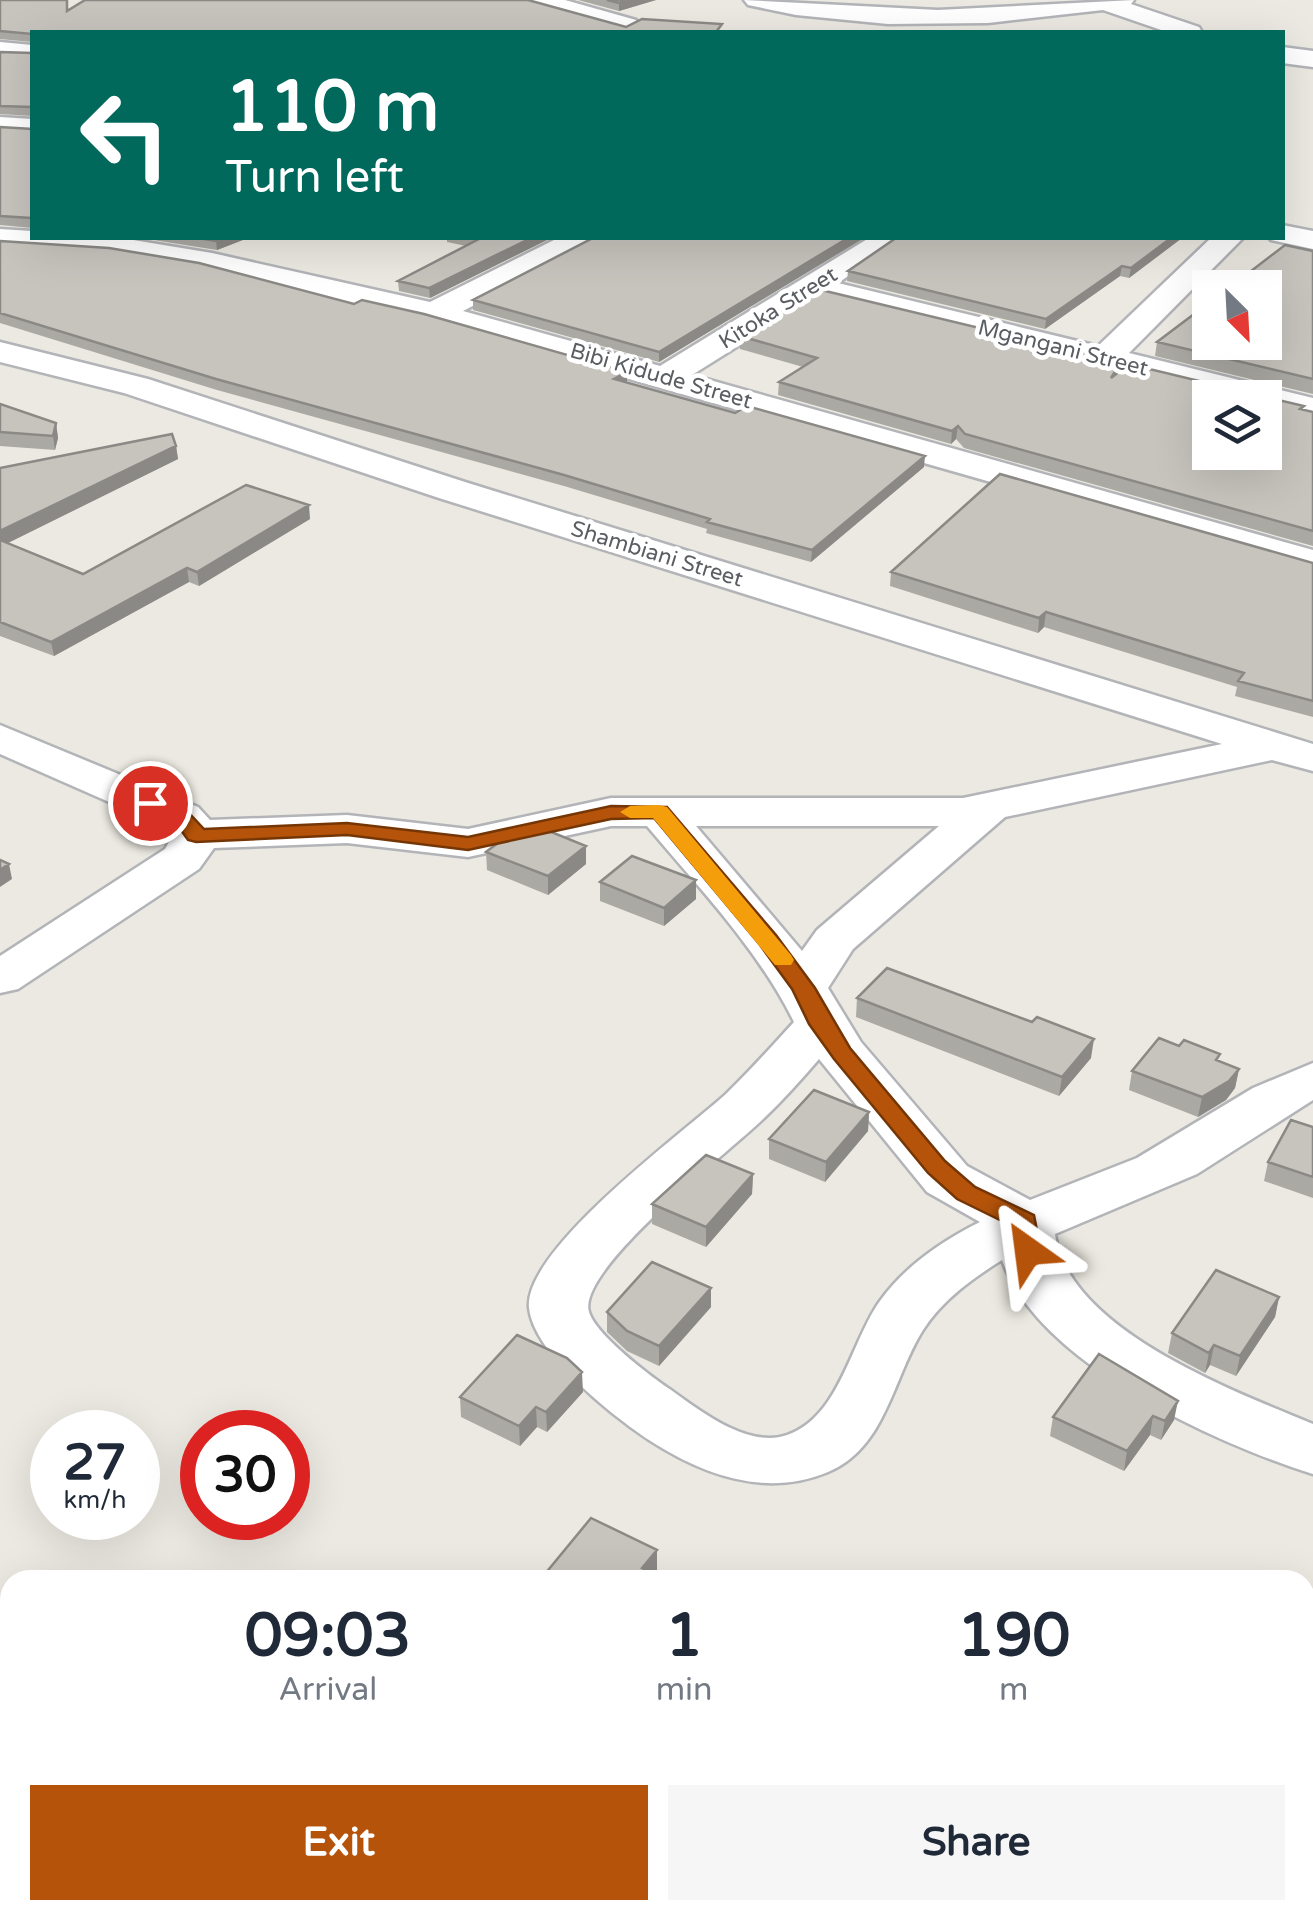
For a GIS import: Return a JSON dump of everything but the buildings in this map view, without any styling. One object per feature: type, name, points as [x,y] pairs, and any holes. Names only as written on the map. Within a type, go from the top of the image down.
[{"type":"street","points":[[538,0],[627,25]]},
{"type":"street","points":[[756,0],[840,14],[902,15],[1034,10],[1113,2],[1185,30]]},
{"type":"street","points":[[0,50],[30,52]]},
{"type":"street","points":[[1285,55],[1313,59]]},
{"type":"street","points":[[0,125],[30,127]]},
{"type":"street","points":[[1285,235],[1313,240]]},
{"type":"street","name":"Bibi Kidude Street","points":[[0,238],[30,239]]},
{"type":"street","name":"Bibi Kidude Street","points":[[76,240],[114,241],[434,313],[1313,562]]},
{"type":"street","points":[[434,313],[576,240]]},
{"type":"street","name":"Kitoka Street","points":[[666,377],[886,240]]},
{"type":"street","points":[[1105,358],[1226,240]]},
{"type":"street","name":"Mgangani Street","points":[[813,287],[1313,408]]},
{"type":"street","name":"Shambiani Street","points":[[0,352],[136,386],[490,502],[1293,752]]},
{"type":"street","points":[[0,738],[182,817],[196,835],[194,846],[182,860],[0,978]]},
{"type":"street","points":[[196,835],[347,829],[468,844],[611,812],[963,812],[1293,752]]},
{"type":"street","points":[[988,808],[834,940],[812,1006],[744,1106],[584,1252],[560,1286],[557,1306],[564,1324],[595,1360],[653,1412],[727,1451],[755,1461],[807,1455],[836,1436],[854,1414],[886,1341],[911,1302],[942,1273],[1024,1222],[1157,1171],[1200,1148],[1263,1102],[1313,1080]]},
{"type":"street","points":[[659,811],[947,1179],[1024,1222]]},
{"type":"street","points":[[942,1273],[947,1179]]},
{"type":"street","points":[[1024,1222],[1028,1251],[1038,1276],[1083,1326],[1168,1382],[1233,1416],[1313,1450]]},
{"type":"slow traffic","points":[[630,812],[659,811],[783,960]]},
{"type":"route","points":[[150,803],[182,817],[196,835],[347,829],[468,844],[611,812],[659,811],[768,940],[803,988],[842,1054],[936,1167],[966,1193],[1024,1222],[1028,1251]]}]
